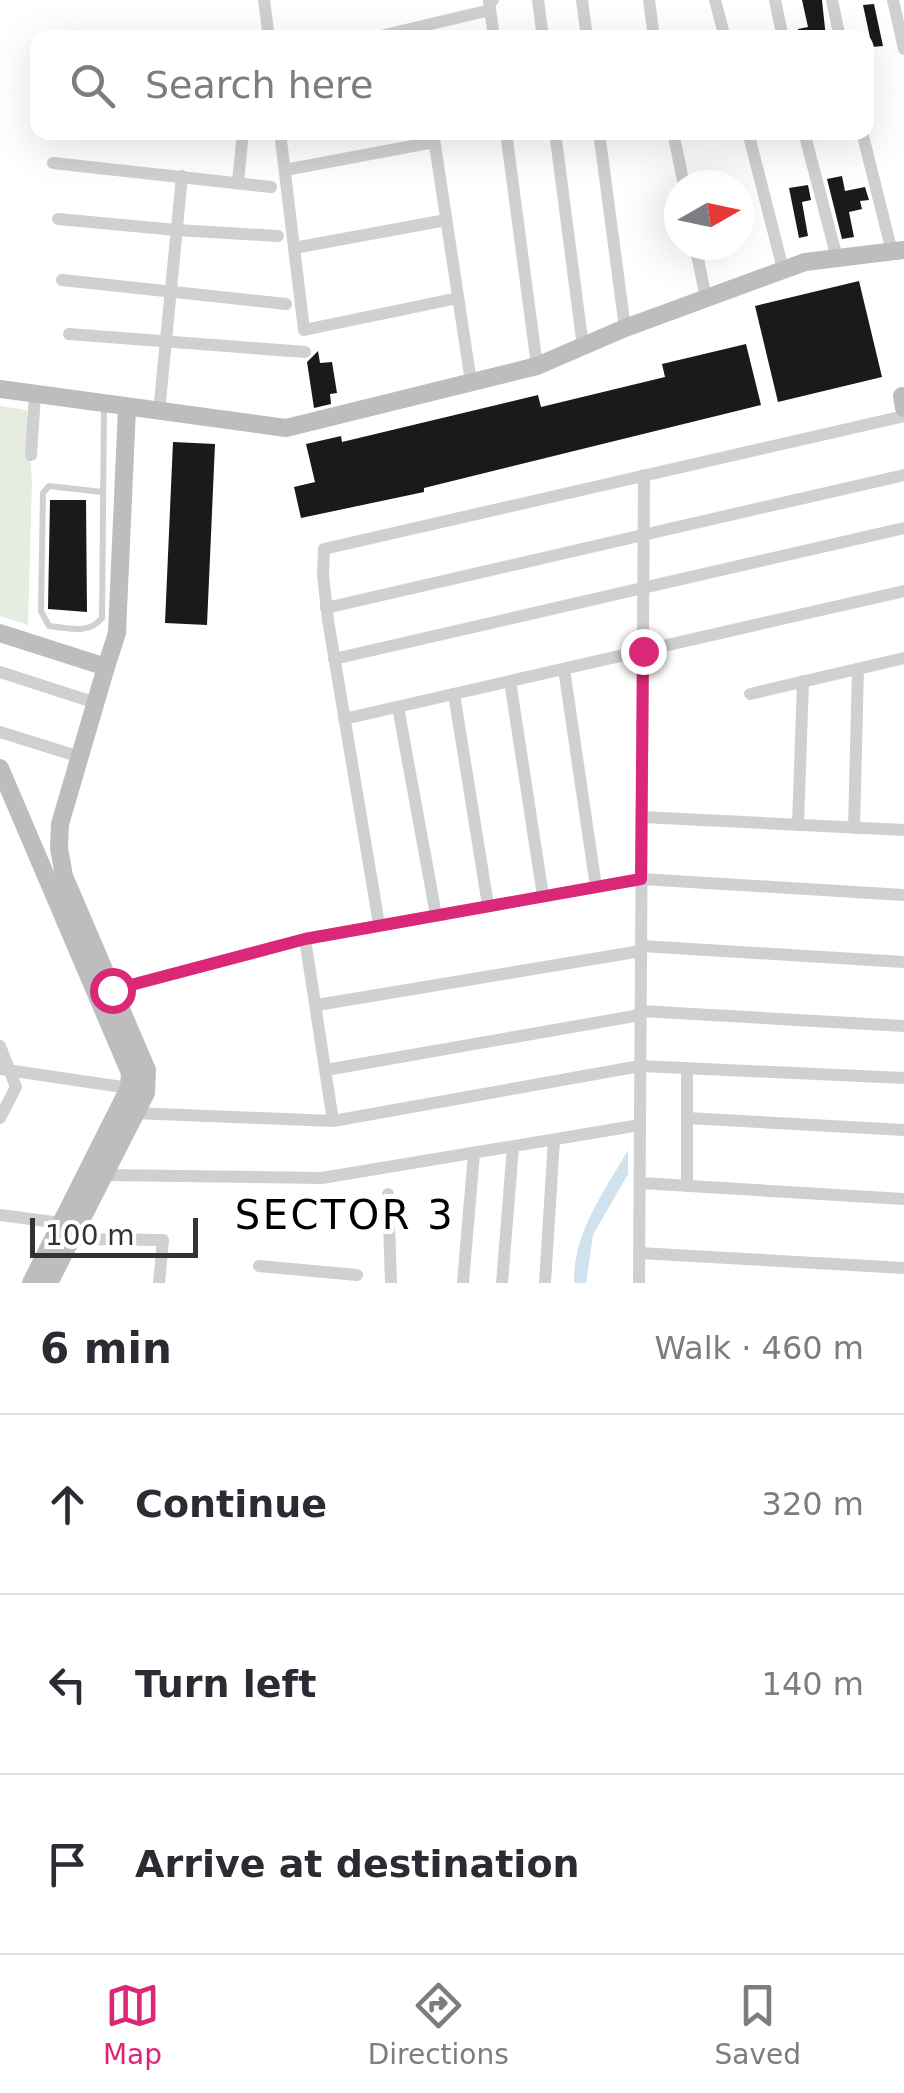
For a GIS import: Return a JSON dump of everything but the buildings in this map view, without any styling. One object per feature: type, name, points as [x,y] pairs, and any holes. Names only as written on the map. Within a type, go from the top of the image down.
[{"type":"main road","points":[[0,389],[286,428],[537,366],[624,328],[806,262],[898,251]]},
{"type":"main road","points":[[50,1283],[146,1093],[147,1070],[61,862],[60,824],[117,633],[127,408]]},
{"type":"main road","points":[[0,633],[106,668]]},
{"type":"main road","points":[[0,768],[130,1074],[129,1088],[31,1283]]},
{"type":"street","points":[[264,0],[268,30]]},
{"type":"street","points":[[538,0],[542,30]]},
{"type":"street","points":[[582,0],[586,30]]},
{"type":"street","points":[[648,0],[653,30]]},
{"type":"street","points":[[715,0],[722,30]]},
{"type":"street","points":[[775,0],[781,30]]},
{"type":"street","points":[[832,0],[838,30]]},
{"type":"street","points":[[894,0],[904,48]]},
{"type":"street","points":[[423,30],[492,5],[494,30]]},
{"type":"street","points":[[238,182],[242,140]]},
{"type":"street","points":[[281,140],[304,330],[458,298]]},
{"type":"street","points":[[284,170],[420,140]]},
{"type":"street","points":[[434,140],[471,382]]},
{"type":"street","points":[[507,140],[537,366]]},
{"type":"street","points":[[556,140],[583,347]]},
{"type":"street","points":[[599,140],[624,328]]},
{"type":"street","points":[[675,140],[681,170]]},
{"type":"street","points":[[750,140],[783,269]]},
{"type":"street","points":[[806,140],[837,258]]},
{"type":"street","points":[[864,140],[898,251]]},
{"type":"street","points":[[52,163],[270,187]]},
{"type":"street","points":[[159,412],[182,176]]},
{"type":"street","points":[[58,219],[278,236]]},
{"type":"street","points":[[294,248],[446,220]]},
{"type":"street","points":[[699,260],[706,298]]},
{"type":"street","points":[[62,280],[286,304]]},
{"type":"street","points":[[68,334],[305,352]]},
{"type":"street","points":[[31,456],[34,396]]},
{"type":"street","points":[[378,924],[326,608],[324,549],[644,476],[903,406]]},
{"type":"street","points":[[639,1283],[644,476]]},
{"type":"street","points":[[326,608],[904,476]]},
{"type":"street","points":[[334,658],[904,528]]},
{"type":"street","points":[[344,719],[904,591]]},
{"type":"street","points":[[750,694],[904,658]]},
{"type":"street","points":[[564,669],[596,887]]},
{"type":"street","points":[[854,828],[858,669]]},
{"type":"street","points":[[0,672],[96,703]]},
{"type":"street","points":[[510,681],[543,896]]},
{"type":"street","points":[[798,825],[804,682]]},
{"type":"street","points":[[454,694],[488,905]]},
{"type":"street","points":[[398,707],[436,914]]},
{"type":"street","points":[[0,732],[80,758]]},
{"type":"street","points":[[642,816],[904,830]]},
{"type":"street","points":[[112,990],[305,939],[641,879],[904,895]]},
{"type":"street","points":[[305,939],[333,1121]]},
{"type":"street","points":[[317,1006],[641,949],[904,962]]},
{"type":"street","points":[[326,1070],[640,1013],[904,1026]]},
{"type":"street","points":[[0,1046],[5,1070],[16,1086],[0,1118]]},
{"type":"street","points":[[136,1112],[333,1121],[640,1066],[904,1078]]},
{"type":"street","points":[[687,1068],[687,1186]]},
{"type":"street","points":[[5,1070],[129,1088]]},
{"type":"street","points":[[687,1118],[904,1130]]},
{"type":"street","points":[[104,1175],[322,1178],[640,1125]]},
{"type":"street","points":[[545,1283],[554,1140]]},
{"type":"street","points":[[502,1283],[513,1147]]},
{"type":"street","points":[[463,1283],[474,1154]]},
{"type":"street","points":[[640,1183],[904,1199]]},
{"type":"street","points":[[388,1194],[391,1283]]},
{"type":"street","points":[[0,1215],[60,1223]]},
{"type":"street","points":[[72,1239],[163,1240],[159,1283]]},
{"type":"street","points":[[639,1253],[904,1268]]},
{"type":"street","points":[[259,1266],[317,1278],[357,1275]]},
{"type":"lane","points":[[102,492],[49,486],[42,494],[41,610],[48,626],[88,629],[102,618],[104,405]]},
{"type":"shaded area","points":[[0,406],[27,410],[32,482],[28,625],[0,616]]},
{"type":"water","points":[[628,1150],[628,1174],[593,1235],[586,1283],[574,1283],[584,1230]]},
{"type":"district","name":"SECTOR 3","points":[[345,1215]]},
{"type":"route","points":[[112,990],[305,939],[641,879],[643,651]]}]
